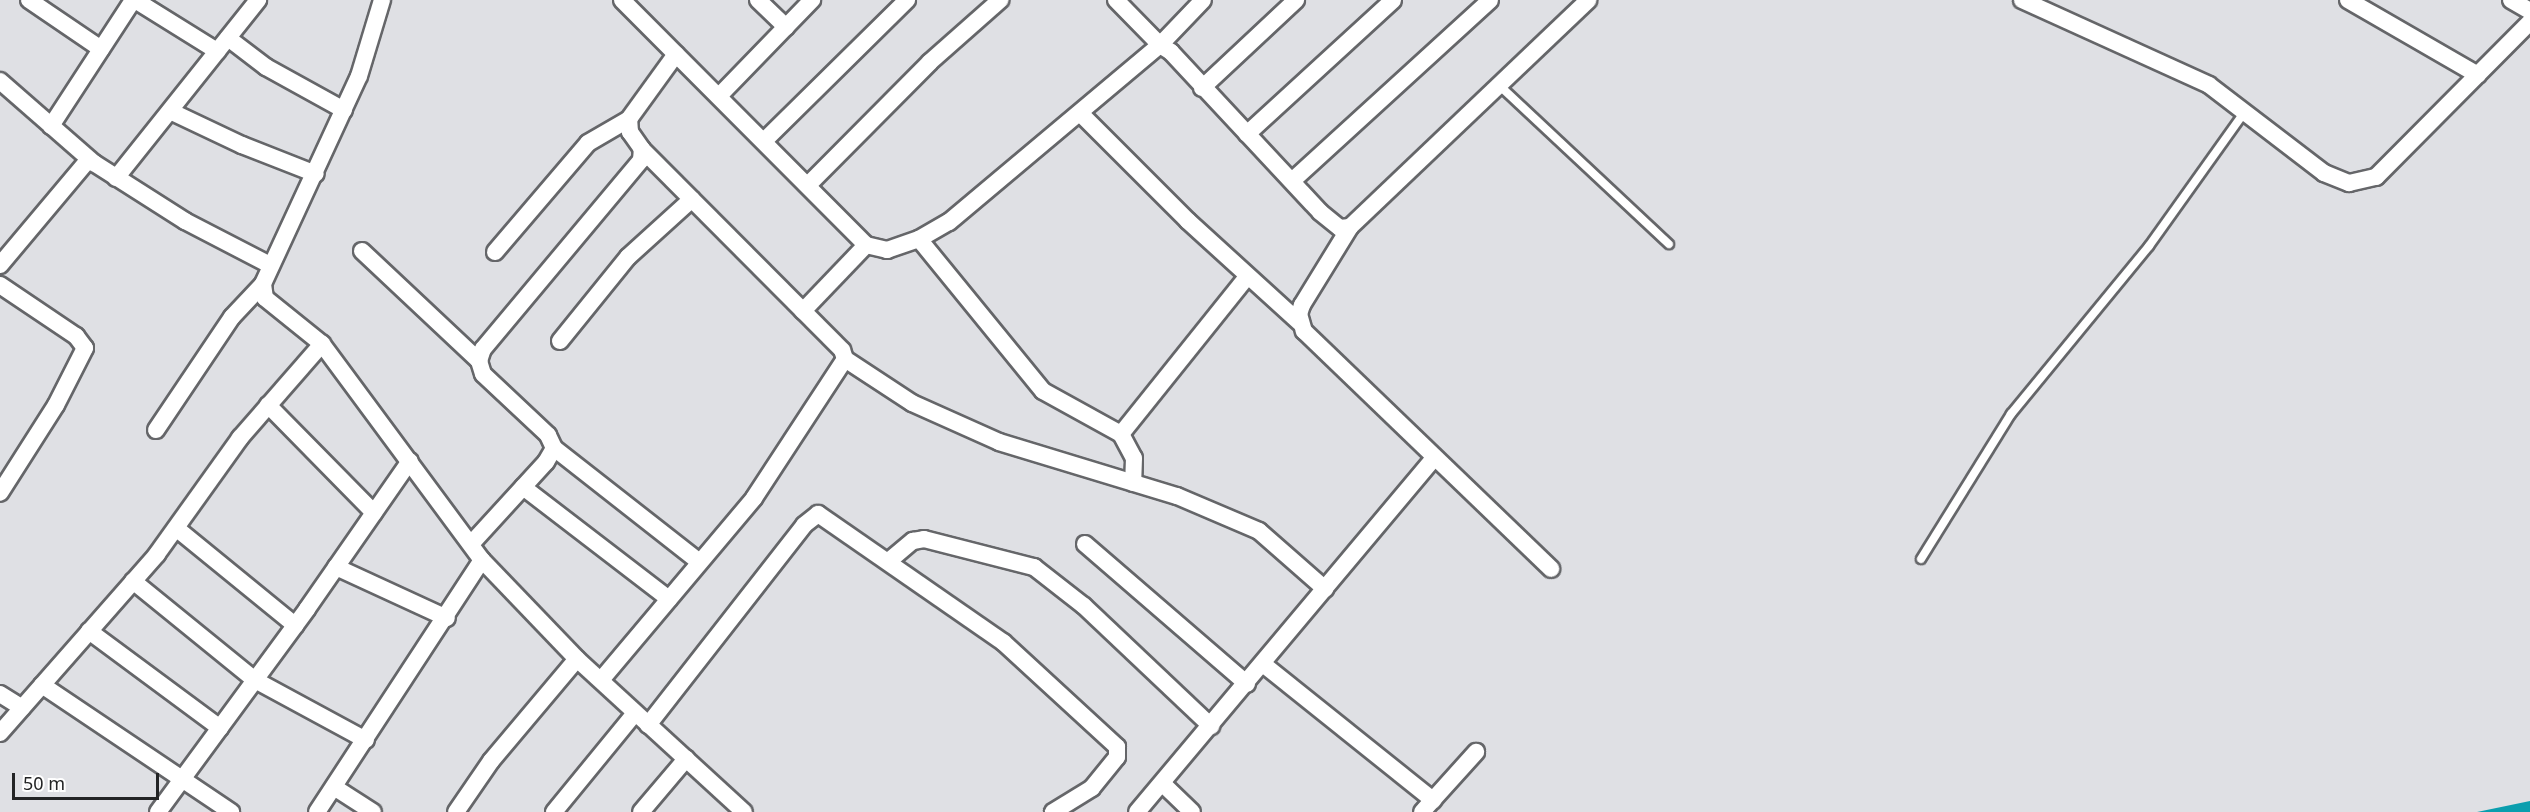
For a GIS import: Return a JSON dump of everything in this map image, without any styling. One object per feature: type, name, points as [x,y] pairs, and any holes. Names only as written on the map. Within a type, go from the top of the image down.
[{"type":"street","points":[[28,0],[101,49]]},
{"type":"street","points":[[51,126],[134,0],[223,44],[344,110]]},
{"type":"street","points":[[116,177],[258,0]]},
{"type":"street","points":[[156,430],[232,317],[262,284],[316,174],[359,76],[382,0]]},
{"type":"street","points":[[622,0],[866,244],[887,250],[919,239],[948,222],[1160,45],[1203,0]]},
{"type":"street","points":[[758,0],[786,27]]},
{"type":"street","points":[[720,96],[812,0]]},
{"type":"street","points":[[764,141],[907,0]]},
{"type":"street","points":[[808,185],[930,62],[1000,0]]},
{"type":"street","points":[[1116,0],[1340,228],[1350,227]]},
{"type":"street","points":[[1202,88],[1296,0]]},
{"type":"street","points":[[1247,134],[1393,0]]},
{"type":"street","points":[[1292,181],[1490,0]]},
{"type":"street","points":[[1300,323],[1306,296],[1350,227],[1501,87],[1588,0]]},
{"type":"street","points":[[2022,0],[2166,62],[2246,110],[2325,173],[2349,183],[2362,182],[2376,177],[2530,22]]},
{"type":"street","points":[[2348,0],[2478,75]]},
{"type":"street","points":[[2511,0],[2530,11]]},
{"type":"street","points":[[495,252],[588,143],[629,119],[676,54]]},
{"type":"street","points":[[0,81],[89,159],[185,221],[270,265]]},
{"type":"street","points":[[170,111],[242,145],[316,174]]},
{"type":"street","points":[[1080,113],[1247,277],[1300,323],[1435,458],[1551,569]]},
{"type":"street","points":[[629,119],[630,132],[642,149],[842,350],[845,359],[941,417],[999,442],[1177,496],[1259,531],[1325,589]]},
{"type":"street","points":[[479,361],[483,349],[634,169],[642,149]]},
{"type":"street","points":[[0,265],[89,159]]},
{"type":"street","points":[[560,341],[628,257],[692,200]]},
{"type":"street","points":[[919,239],[1043,391],[1121,434],[1134,458],[1133,483]]},
{"type":"street","points":[[803,311],[866,244]]},
{"type":"street","points":[[362,251],[479,361],[483,374],[548,435],[554,448],[698,561]]},
{"type":"street","points":[[1121,434],[1247,277]]},
{"type":"street","points":[[262,284],[265,298],[322,344],[482,560],[577,658],[744,812]]},
{"type":"street","points":[[0,285],[76,336],[85,348],[56,405],[0,493]]},
{"type":"street","points":[[0,733],[133,581],[176,528],[268,405],[322,344]]},
{"type":"street","points":[[601,680],[698,561],[754,498],[845,359]]},
{"type":"street","points":[[268,405],[374,513]]},
{"type":"street","points":[[471,544],[523,487],[554,448]]},
{"type":"street","points":[[1137,812],[1163,784],[1435,458]]},
{"type":"street","points":[[158,812],[295,625],[410,461]]},
{"type":"street","points":[[523,487],[669,599]]},
{"type":"street","points":[[648,725],[811,516],[826,517],[890,560],[1002,642],[1117,747],[1117,757],[1092,788],[1053,812]]},
{"type":"street","points":[[176,528],[295,625]]},
{"type":"street","points":[[890,560],[913,541],[924,539],[1034,567],[1084,606],[1211,726]]},
{"type":"street","points":[[1085,544],[1246,684]]},
{"type":"street","points":[[317,812],[447,618],[482,560]]},
{"type":"street","points":[[336,567],[447,618]]},
{"type":"street","points":[[133,581],[255,680],[366,740]]},
{"type":"street","points":[[89,631],[220,728]]},
{"type":"street","points":[[456,812],[491,761],[577,658]]},
{"type":"street","points":[[1263,664],[1427,806],[1476,752]]},
{"type":"street","points":[[42,685],[231,812]]},
{"type":"street","points":[[0,694],[22,708]]},
{"type":"street","points":[[554,812],[636,713]]},
{"type":"street","points":[[641,812],[686,759]]},
{"type":"street","points":[[1163,784],[1192,812]]},
{"type":"street","points":[[334,788],[374,812]]},
{"type":"lane","points":[[1501,87],[1669,244]]},
{"type":"lane","points":[[1921,559],[1968,477],[2011,414],[2149,246],[2246,110]]},
{"type":"water","points":[[2530,801],[2530,812],[2477,812]]}]
